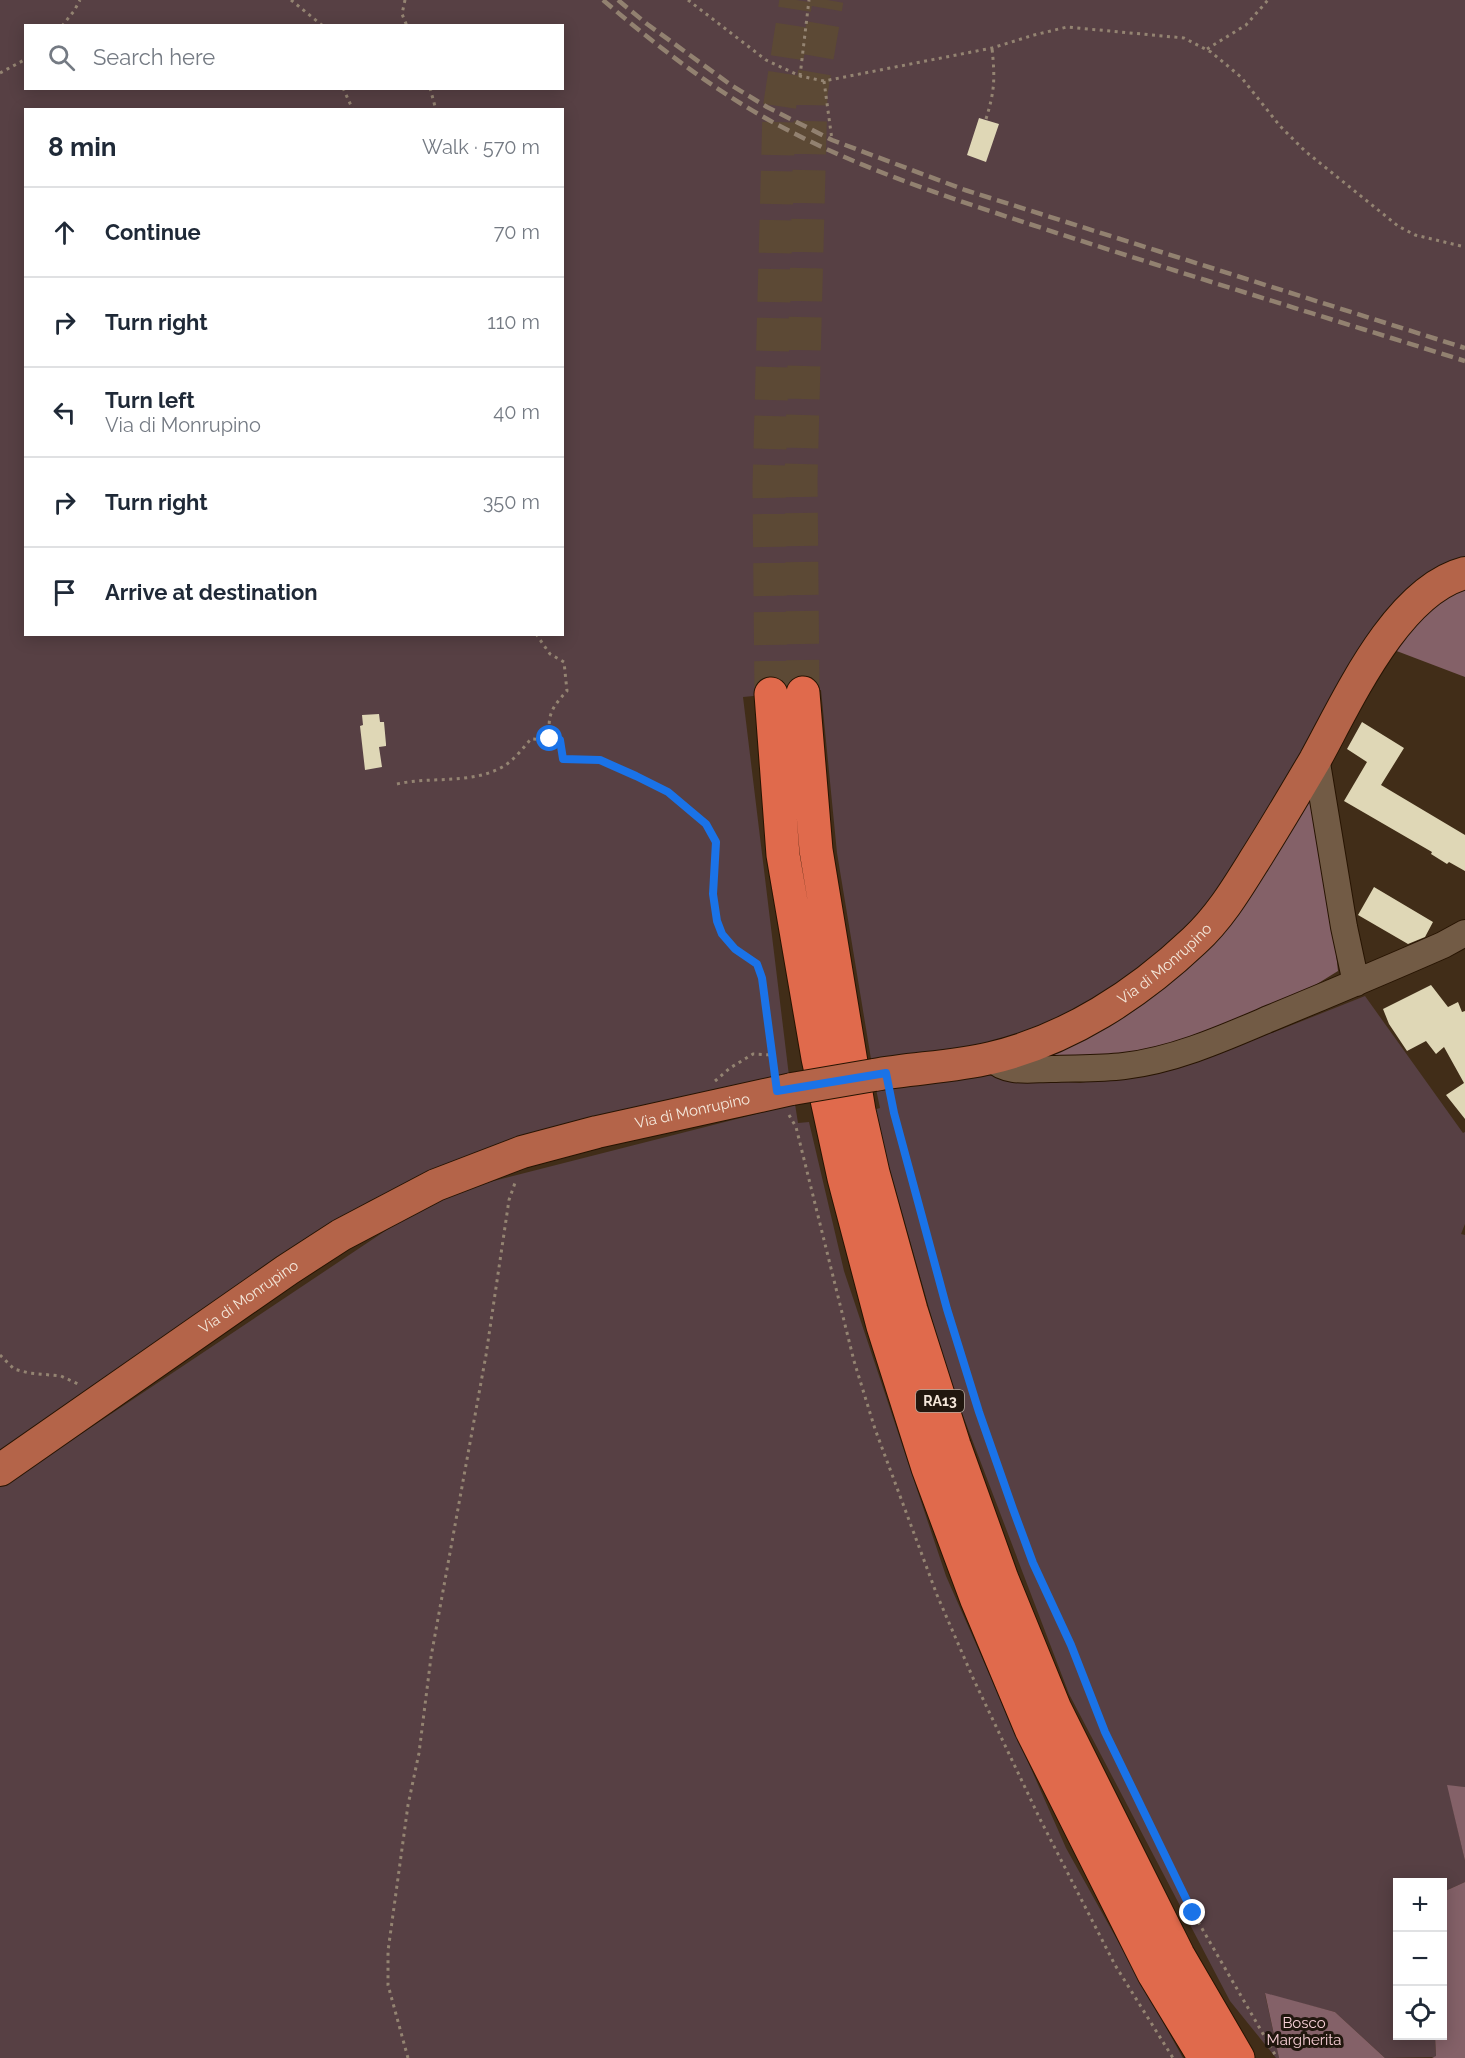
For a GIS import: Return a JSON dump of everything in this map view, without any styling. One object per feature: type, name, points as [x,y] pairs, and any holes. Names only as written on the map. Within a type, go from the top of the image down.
[{"type":"highway","name":"RA13","points":[[803,693],[816,850],[859,1111],[873,1173],[918,1333],[954,1445],[1002,1579],[1055,1709],[1178,1955],[1238,2058]]},
{"type":"highway","name":"RA13","points":[[771,694],[783,855],[818,1058],[843,1178],[890,1348],[936,1490],[977,1600],[1031,1729],[1154,1974],[1205,2058]]},
{"type":"main road","name":"Via di Monrupino","points":[[0,1470],[253,1293],[341,1235],[436,1185],[522,1152],[597,1132],[785,1090],[991,1058],[1043,1041],[1087,1020],[1144,983],[1194,941],[1226,904],[1290,803],[1379,647],[1403,615],[1442,582],[1465,573]]},
{"type":"street","points":[[1316,758],[1344,927],[1356,983]]},
{"type":"street","points":[[991,1058],[998,1065],[1011,1069],[1126,1066],[1181,1053],[1213,1043],[1356,983],[1465,933]]},
{"type":"path","points":[[64,24],[80,0]]},
{"type":"path","points":[[291,0],[321,24]]},
{"type":"path","points":[[405,0],[402,14],[405,24]]},
{"type":"path","points":[[688,0],[766,60],[800,76],[824,81],[992,48],[1067,27],[1154,37],[1184,38],[1206,49],[1240,78],[1280,126],[1305,151],[1398,226],[1414,235],[1465,247]]},
{"type":"path","points":[[800,76],[809,0]]},
{"type":"path","points":[[1206,49],[1246,25],[1268,0]]},
{"type":"path","points":[[986,118],[994,92],[995,74],[992,48]]},
{"type":"path","points":[[0,73],[24,60]]},
{"type":"path","points":[[824,81],[832,141]]},
{"type":"path","points":[[344,90],[352,108]]},
{"type":"path","points":[[431,90],[435,108]]},
{"type":"path","points":[[537,636],[550,654],[564,662],[565,669],[567,691],[552,709],[548,723],[550,739]]},
{"type":"path","points":[[397,784],[415,780],[483,775],[505,765],[531,739],[550,739],[560,740],[563,759],[600,760],[668,792],[706,824],[716,842],[713,894],[717,921],[722,934],[735,949],[757,964],[762,978],[773,1055],[785,1090]]},
{"type":"path","points":[[687,1112],[730,1068],[753,1054],[773,1055]]},
{"type":"path","points":[[880,1074],[894,1113],[947,1309],[979,1412],[1033,1563],[1071,1645],[1105,1732],[1160,1848],[1193,1913],[1277,2058]]},
{"type":"path","points":[[408,2058],[388,1985],[388,1951],[408,1805],[419,1753],[435,1627],[484,1366],[509,1200],[522,1152]]},
{"type":"path","points":[[0,1355],[14,1369],[61,1376],[106,1396]]},
{"type":"shaded area","points":[[0,0],[1465,0],[1465,556],[1421,582],[1219,900],[1154,960],[1068,1016],[981,1048],[871,1059],[837,853],[821,690],[743,697],[789,1076],[476,1153],[369,1201],[197,1314],[0,1453]]},
{"type":"shaded area","points":[[1365,996],[1463,1133],[1465,1132],[1465,1224],[1461,1234],[1465,1235],[1465,1787],[1448,1786],[1465,1861],[1465,1882],[1447,1890],[1447,1878],[1393,1878],[1393,2040],[1435,2040],[1436,2057],[1385,2058],[1335,2012],[1265,1994],[1279,2058],[1276,2058],[1230,2001],[1069,1694],[949,1379],[873,1110],[880,1108],[876,1089],[985,1075],[1080,1083],[1184,1064],[1277,1031]]},
{"type":"shaded area","points":[[795,1104],[798,1123],[809,1122],[844,1271],[946,1576],[1066,1848],[1183,2058],[0,2058],[0,1486],[439,1195]]},
{"type":"green space","points":[[1450,588],[1465,590],[1465,677],[1394,650]]},
{"type":"green space","points":[[1307,785],[1334,935],[1338,971],[1296,997],[1127,1063],[1030,1062],[1153,984]]},
{"type":"green space","points":[[1447,1785],[1465,1787],[1465,1861]]},
{"type":"green space","points":[[1465,1882],[1465,2058],[1432,2058],[1436,2056],[1435,2040],[1447,2040],[1447,1890]]},
{"type":"green space","name":"Bosco Margherita","points":[[1265,1993],[1335,2012],[1385,2058],[1279,2058]]},
{"type":"building","points":[[979,118],[999,124],[986,162],[967,155]]},
{"type":"building","points":[[379,714],[380,722],[384,722],[386,744],[386,746],[379,747],[382,767],[365,770],[360,726],[363,725],[362,715]]},
{"type":"building","points":[[1362,722],[1404,748],[1381,785],[1465,835],[1465,871],[1449,862],[1447,864],[1431,854],[1432,852],[1344,801],[1367,762],[1347,749]]},
{"type":"building","points":[[1374,887],[1433,922],[1425,937],[1408,944],[1358,915]]},
{"type":"building","points":[[1431,985],[1448,1007],[1458,1002],[1462,1012],[1465,1011],[1465,1119],[1446,1095],[1464,1083],[1444,1047],[1436,1054],[1426,1041],[1407,1051],[1389,1024],[1383,1009]]},
{"type":"tunnel","points":[[771,694],[769,487],[779,110],[796,0]]},
{"type":"tunnel","points":[[803,693],[801,479],[811,93],[827,0]]},
{"type":"railway","points":[[603,0],[678,61],[718,89],[796,134],[870,168],[1063,235],[1465,361]]},
{"type":"railway","points":[[618,0],[731,85],[767,107],[832,140],[965,190],[1465,348]]},
{"type":"route","points":[[550,739],[560,740],[563,759],[600,760],[636,776],[668,792],[706,824],[716,842],[713,894],[717,921],[722,934],[735,949],[757,964],[762,978],[777,1091],[886,1073],[894,1113],[947,1309],[979,1412],[1013,1509],[1033,1563],[1071,1645],[1105,1732],[1193,1913]]}]
